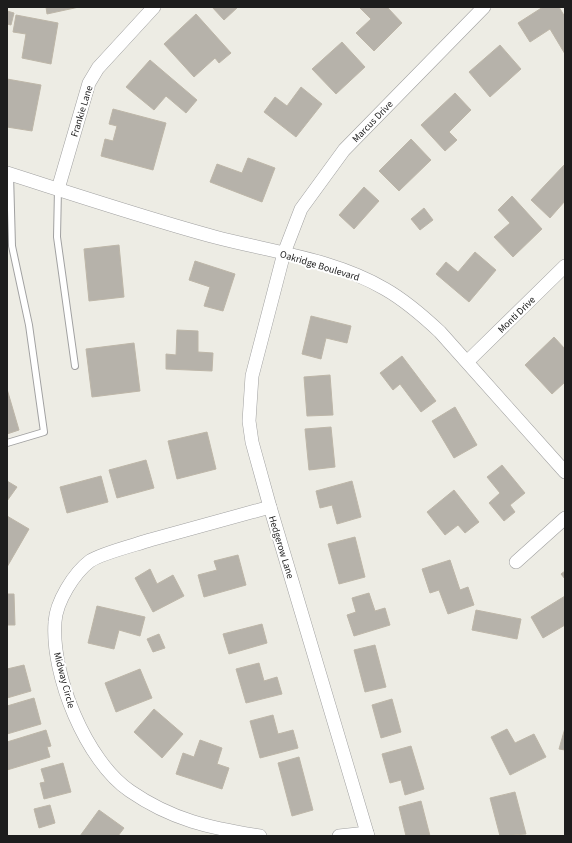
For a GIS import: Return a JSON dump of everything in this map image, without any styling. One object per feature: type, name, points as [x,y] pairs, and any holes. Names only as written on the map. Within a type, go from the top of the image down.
[{"type":"street","name":"Frankie Lane","points":[[58,190],[89,83],[98,68],[154,7]]},
{"type":"street","name":"Marcus Drive","points":[[284,253],[301,209],[344,150],[484,7]]},
{"type":"street","name":"Oakridge Boulevard","points":[[8,174],[215,236],[284,253],[345,271],[384,288],[419,313],[468,361],[565,472]]},
{"type":"street","name":"Hedgerow Lane","points":[[284,253],[252,376],[249,421],[252,442],[368,834]]},
{"type":"street","name":"Monti Drive","points":[[468,361],[565,266]]},
{"type":"street","name":"Midway Circle","points":[[260,836],[214,828],[166,813],[129,790],[97,757],[76,719],[59,665],[55,640],[55,621],[65,590],[90,561],[123,548],[270,507]]},
{"type":"street","points":[[516,562],[565,518]]},
{"type":"street","points":[[338,836],[368,834]]},
{"type":"lane","points":[[7,443],[44,432],[29,325],[12,246],[8,174]]},
{"type":"lane","points":[[58,190],[57,237],[75,366]]},
{"type":"building","points":[[46,7],[79,7],[47,14]]},
{"type":"building","points":[[212,7],[238,7],[224,20]]},
{"type":"building","points":[[359,7],[387,7],[402,23],[374,51],[356,33],[371,19]]},
{"type":"building","points":[[543,7],[559,7],[565,17],[565,54],[550,29],[530,42],[518,23]]},
{"type":"building","points":[[7,11],[14,13],[11,25],[7,24]]},
{"type":"building","points":[[196,14],[231,53],[219,63],[215,58],[194,77],[164,44]]},
{"type":"building","points":[[16,15],[58,23],[51,64],[22,58],[26,34],[13,32]]},
{"type":"building","points":[[342,42],[365,67],[336,94],[312,69]]},
{"type":"building","points":[[500,45],[521,69],[490,97],[469,72]]},
{"type":"building","points":[[150,60],[197,100],[186,113],[166,96],[154,110],[126,87]]},
{"type":"building","points":[[7,79],[41,85],[32,131],[7,127]]},
{"type":"building","points":[[301,87],[322,104],[296,137],[264,112],[275,97],[287,106]]},
{"type":"building","points":[[455,93],[471,110],[449,132],[457,140],[445,151],[421,125]]},
{"type":"building","points":[[113,109],[166,123],[153,170],[101,156],[105,139],[113,141],[117,126],[109,124]]},
{"type":"building","points":[[411,139],[431,160],[399,191],[379,171]]},
{"type":"building","points":[[248,158],[275,168],[262,202],[210,182],[217,164],[242,173]]},
{"type":"building","points":[[565,164],[565,201],[550,218],[531,200]]},
{"type":"building","points":[[364,187],[379,201],[354,229],[339,215]]},
{"type":"building","points":[[512,196],[542,229],[513,257],[494,237],[510,223],[498,210]]},
{"type":"building","points":[[424,208],[433,220],[420,230],[411,219]]},
{"type":"building","points":[[119,245],[124,297],[89,301],[84,249]]},
{"type":"building","points":[[475,252],[496,270],[469,302],[436,274],[446,262],[458,272]]},
{"type":"building","points":[[195,261],[235,274],[223,311],[204,306],[210,287],[189,280]]},
{"type":"building","points":[[311,316],[351,326],[347,343],[326,338],[321,359],[302,354]]},
{"type":"building","points":[[177,330],[198,331],[198,352],[213,353],[212,371],[166,369],[166,354],[176,355]]},
{"type":"building","points":[[554,337],[565,349],[565,382],[552,394],[525,365]]},
{"type":"building","points":[[134,343],[140,391],[92,397],[86,349]]},
{"type":"building","points":[[402,356],[436,401],[421,412],[400,384],[393,390],[380,373]]},
{"type":"building","points":[[330,375],[333,415],[307,416],[304,377]]},
{"type":"building","points":[[7,389],[19,430],[7,434]]},
{"type":"building","points":[[455,407],[477,445],[454,458],[432,421]]},
{"type":"building","points":[[331,427],[335,467],[309,470],[305,429]]},
{"type":"building","points":[[207,432],[216,469],[177,479],[168,441]]},
{"type":"building","points":[[146,460],[154,488],[117,498],[109,470]]},
{"type":"building","points":[[502,465],[525,493],[510,505],[515,512],[504,521],[489,503],[500,493],[487,477]]},
{"type":"building","points":[[101,476],[108,502],[67,513],[60,487]]},
{"type":"building","points":[[7,481],[17,487],[7,501]]},
{"type":"building","points":[[352,481],[361,517],[337,524],[332,505],[320,508],[316,491]]},
{"type":"building","points":[[454,490],[479,522],[465,533],[458,525],[445,535],[427,512]]},
{"type":"building","points":[[7,516],[29,529],[7,567]]},
{"type":"building","points":[[355,537],[365,577],[339,584],[328,544]]},
{"type":"building","points":[[238,555],[246,585],[204,597],[198,575],[217,570],[214,561]]},
{"type":"building","points":[[450,560],[460,590],[468,587],[474,605],[448,614],[439,590],[430,593],[422,569]]},
{"type":"building","points":[[150,569],[157,584],[173,575],[184,596],[153,612],[135,578]]},
{"type":"building","points":[[565,571],[565,579],[561,574]]},
{"type":"building","points":[[369,593],[375,611],[385,608],[390,625],[354,636],[347,615],[356,612],[352,598]]},
{"type":"building","points":[[7,594],[14,594],[15,625],[7,625]]},
{"type":"building","points":[[565,596],[565,625],[543,638],[531,617]]},
{"type":"building","points":[[97,606],[145,617],[140,636],[119,630],[114,649],[88,643]]},
{"type":"building","points":[[476,610],[521,619],[517,639],[472,630]]},
{"type":"building","points":[[262,624],[267,643],[229,654],[223,634]]},
{"type":"building","points":[[159,634],[165,648],[153,652],[147,639]]},
{"type":"building","points":[[375,645],[386,687],[365,692],[354,650]]},
{"type":"building","points":[[259,663],[264,681],[277,677],[282,694],[246,703],[236,669]]},
{"type":"building","points":[[24,665],[31,691],[7,698],[7,669]]},
{"type":"building","points":[[140,669],[152,698],[116,712],[105,683]]},
{"type":"building","points":[[34,698],[41,724],[7,734],[7,706]]},
{"type":"building","points":[[392,699],[401,732],[381,738],[372,705]]},
{"type":"building","points":[[154,709],[183,734],[162,758],[134,732]]},
{"type":"building","points":[[273,715],[278,734],[293,730],[298,748],[260,758],[250,721]]},
{"type":"building","points":[[565,728],[565,750],[559,749]]},
{"type":"building","points":[[507,729],[515,743],[534,734],[546,757],[510,775],[491,737]]},
{"type":"building","points":[[46,730],[51,746],[47,747],[50,757],[7,770],[7,742]]},
{"type":"building","points":[[200,740],[222,748],[217,764],[229,768],[222,789],[176,774],[183,753],[194,757]]},
{"type":"building","points":[[411,746],[424,789],[405,795],[401,780],[390,783],[382,754]]},
{"type":"building","points":[[299,757],[313,810],[292,816],[278,763]]},
{"type":"building","points":[[63,763],[71,792],[44,799],[40,783],[45,782],[41,769]]},
{"type":"building","points":[[515,792],[526,834],[500,836],[490,798]]},
{"type":"building","points":[[421,801],[430,836],[406,836],[399,807]]},
{"type":"building","points":[[50,805],[55,823],[39,828],[34,809]]},
{"type":"building","points":[[99,810],[124,828],[118,836],[80,836]]}]
